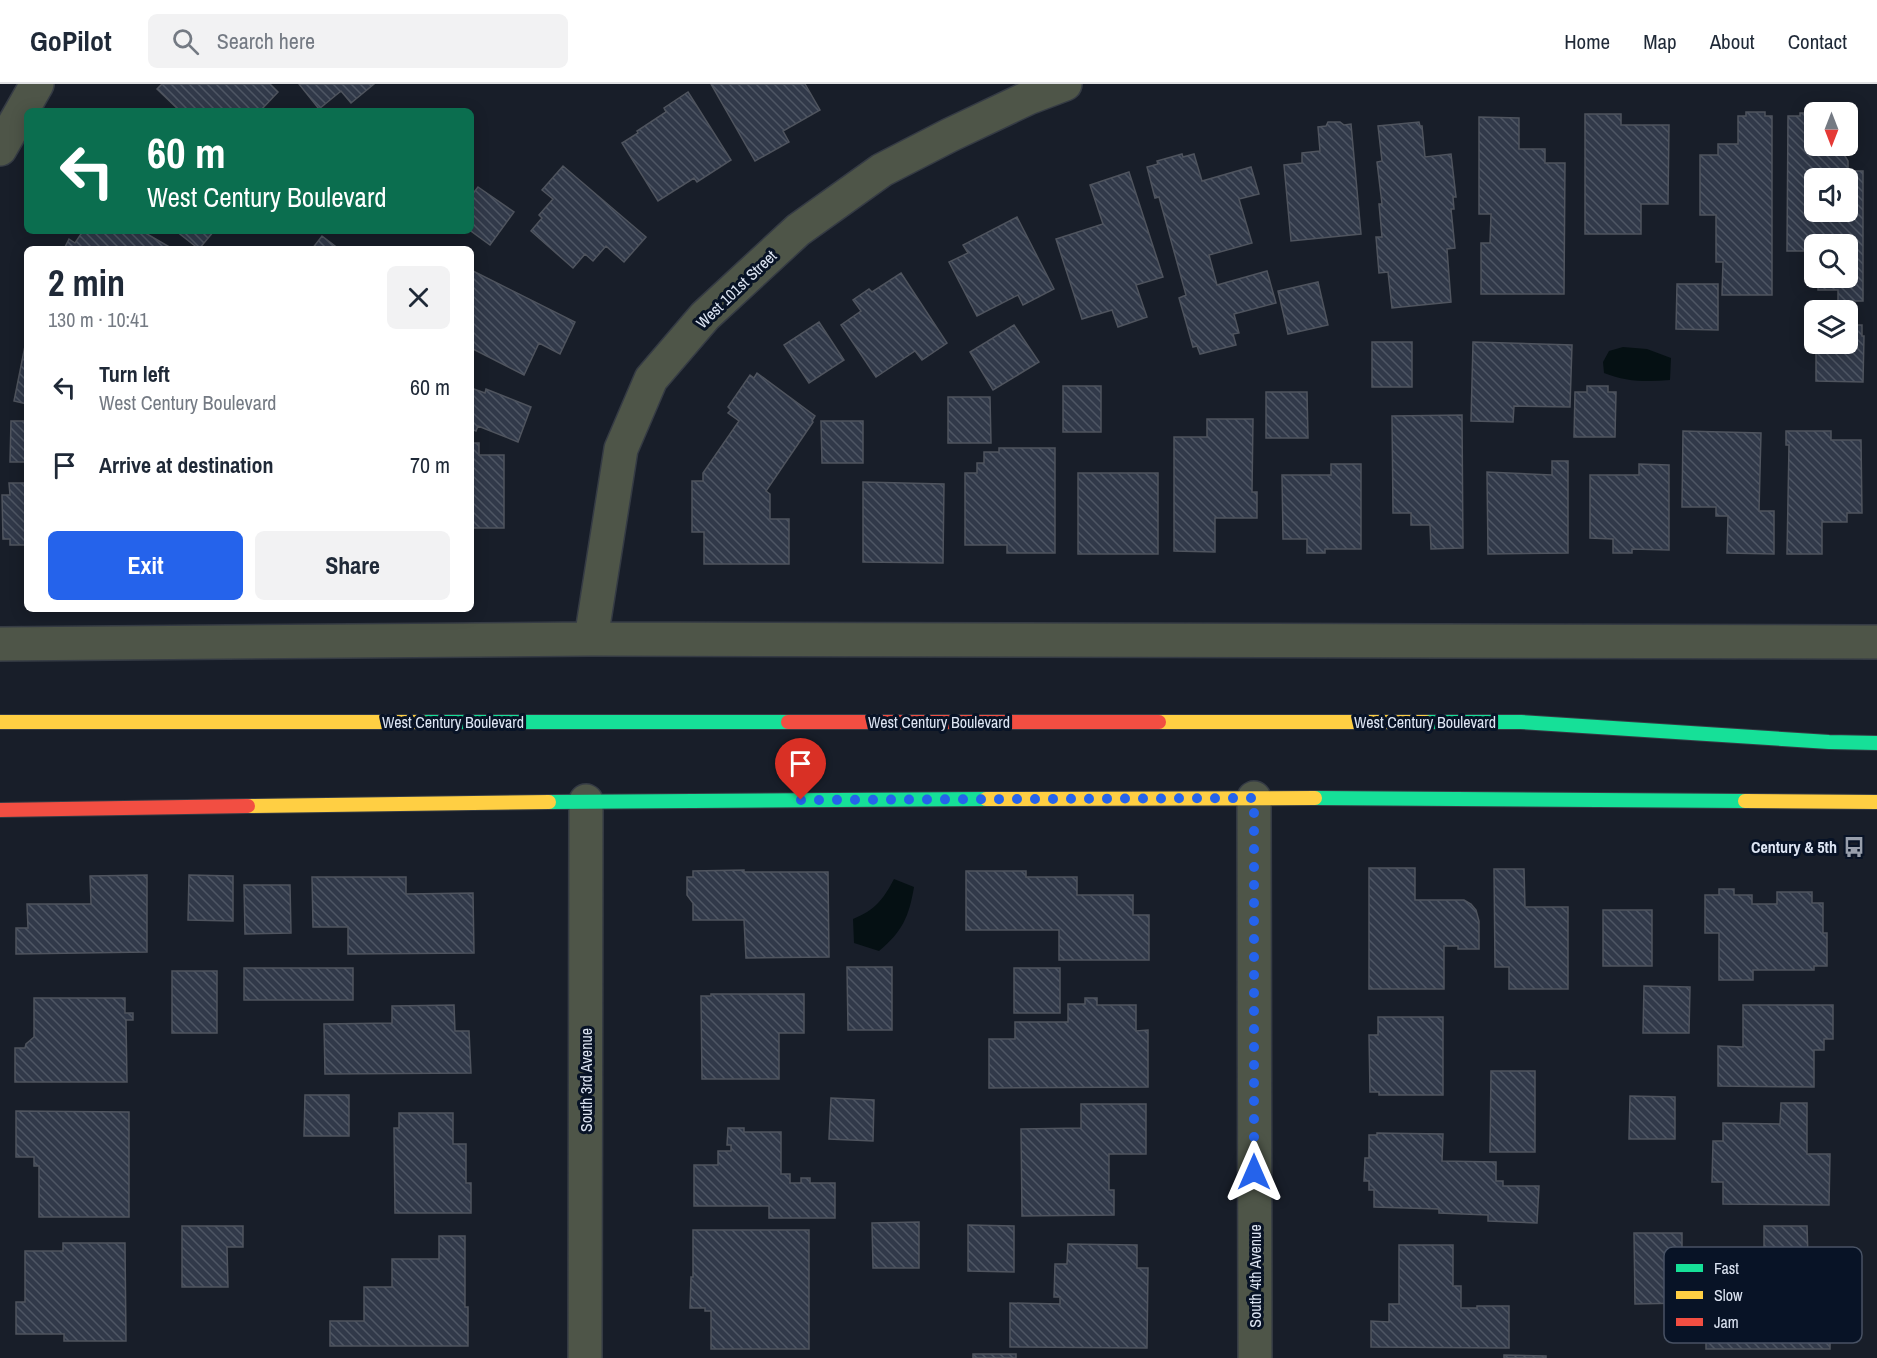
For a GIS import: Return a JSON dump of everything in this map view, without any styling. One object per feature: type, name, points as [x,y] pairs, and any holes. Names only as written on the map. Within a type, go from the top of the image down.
[{"type":"main road","name":"West Century Boulevard","points":[[0,722],[1521,722],[1829,742],[1877,743]]},
{"type":"main road","points":[[0,810],[586,801],[1254,798],[1877,802]]},
{"type":"street","points":[[0,149],[37,84]]},
{"type":"street","name":"West 101st Street","points":[[591,639],[621,449],[651,379],[666,361],[705,316],[798,230],[882,170],[1028,98],[1065,84]]},
{"type":"street","points":[[0,644],[591,639],[1877,642]]},
{"type":"street","name":"South 4th Avenue","points":[[1254,798],[1255,1358]]},
{"type":"street","name":"South 3rd Avenue","points":[[585,1358],[586,801]]},
{"type":"shaded area","points":[[1623,347],[1647,349],[1671,358],[1670,380],[1637,381],[1604,373],[1603,362],[1609,351]]},
{"type":"shaded area","points":[[894,879],[914,887],[910,907],[899,930],[879,951],[854,943],[853,919],[878,903]]},
{"type":"building","points":[[162,84],[270,84],[278,92],[263,108],[177,108],[157,89]]},
{"type":"building","points":[[299,84],[374,84],[351,103],[341,91],[318,108]]},
{"type":"building","points":[[711,84],[805,84],[820,110],[783,131],[789,142],[755,161]]},
{"type":"building","points":[[688,92],[731,160],[697,182],[694,178],[658,201],[622,143],[666,112],[664,108]]},
{"type":"building","points":[[1746,112],[1765,112],[1765,116],[1772,116],[1772,295],[1722,295],[1723,262],[1716,262],[1716,215],[1700,215],[1700,155],[1718,155],[1718,144],[1738,144],[1738,116],[1746,116]]},
{"type":"building","points":[[1800,113],[1804,113],[1804,156],[1845,156],[1848,161],[1848,168],[1804,168],[1804,222],[1858,222],[1858,171],[1863,171],[1863,301],[1838,300],[1838,290],[1818,290],[1818,288],[1858,288],[1858,234],[1804,234],[1804,251],[1787,251],[1788,116],[1800,116]]},
{"type":"building","points":[[1585,114],[1621,114],[1621,125],[1669,125],[1668,204],[1641,204],[1641,234],[1585,234]]},
{"type":"building","points":[[1479,117],[1519,118],[1519,149],[1545,149],[1545,163],[1565,163],[1564,294],[1481,294],[1481,243],[1490,243],[1491,214],[1479,214]]},
{"type":"building","points":[[1328,122],[1351,124],[1361,234],[1291,241],[1284,165],[1302,163],[1302,153],[1320,151],[1318,127],[1326,126]]},
{"type":"building","points":[[1419,122],[1422,126],[1425,157],[1451,154],[1456,197],[1453,197],[1454,209],[1451,209],[1455,248],[1447,249],[1451,302],[1392,308],[1388,272],[1379,273],[1376,237],[1382,237],[1379,204],[1382,204],[1377,162],[1382,161],[1378,126]]},
{"type":"building","points":[[1182,154],[1183,157],[1194,154],[1202,181],[1251,167],[1259,194],[1239,199],[1252,243],[1209,255],[1217,285],[1267,271],[1276,303],[1234,314],[1239,333],[1233,334],[1236,345],[1200,354],[1197,346],[1193,347],[1179,298],[1186,295],[1159,197],[1155,198],[1147,167],[1158,164],[1157,161]]},
{"type":"building","points":[[563,166],[646,237],[624,262],[606,246],[593,261],[585,254],[573,268],[531,231],[542,218],[539,215],[553,199],[542,190]]},
{"type":"building","points":[[1129,172],[1163,277],[1136,285],[1147,317],[1118,327],[1112,310],[1082,319],[1056,239],[1103,224],[1090,185]]},
{"type":"building","points":[[478,187],[514,212],[490,245],[474,233],[474,192]]},
{"type":"building","points":[[1017,217],[1054,289],[1023,305],[1018,295],[977,316],[949,262],[968,253],[963,245]]},
{"type":"building","points":[[81,234],[147,234],[168,246],[66,246],[69,239],[75,243]]},
{"type":"building","points":[[180,234],[212,234],[202,246],[195,246]]},
{"type":"building","points":[[322,236],[335,246],[314,246]]},
{"type":"building","points":[[474,272],[575,322],[560,354],[539,343],[524,375],[474,350]]},
{"type":"building","points":[[901,273],[947,343],[922,360],[915,351],[876,377],[841,325],[861,311],[853,300],[869,289],[872,292]]},
{"type":"building","points":[[1318,282],[1328,325],[1288,334],[1278,291]]},
{"type":"building","points":[[1677,284],[1718,284],[1718,330],[1676,329]]},
{"type":"building","points":[[819,322],[844,360],[809,383],[784,345]]},
{"type":"building","points":[[1014,325],[1039,362],[993,390],[970,352]]},
{"type":"building","points":[[1858,325],[1862,325],[1862,336],[1864,336],[1863,382],[1816,381],[1816,354],[1858,354]]},
{"type":"building","points":[[1372,342],[1412,342],[1412,387],[1372,387]]},
{"type":"building","points":[[1473,342],[1572,345],[1570,407],[1514,406],[1513,422],[1471,421]]},
{"type":"building","points":[[24,351],[24,403],[14,401]]},
{"type":"building","points":[[757,373],[815,416],[766,491],[770,494],[770,519],[789,519],[789,564],[704,564],[704,532],[692,532],[692,481],[703,481],[703,473],[739,421],[728,413],[731,410],[728,407],[750,375],[754,378]]},
{"type":"building","points":[[1063,386],[1101,386],[1101,432],[1063,432]]},
{"type":"building","points":[[1587,386],[1608,386],[1608,392],[1616,392],[1615,437],[1574,437],[1575,392],[1587,392]]},
{"type":"building","points":[[474,389],[485,393],[486,389],[531,407],[518,442],[478,426],[476,431],[474,430]]},
{"type":"building","points":[[1266,392],[1307,392],[1308,438],[1266,438]]},
{"type":"building","points":[[948,397],[990,397],[991,443],[948,443]]},
{"type":"building","points":[[1462,415],[1463,548],[1431,549],[1430,525],[1411,525],[1411,513],[1393,513],[1392,416]]},
{"type":"building","points":[[1207,419],[1253,419],[1252,492],[1257,492],[1257,518],[1215,518],[1215,552],[1174,551],[1174,437],[1207,437]]},
{"type":"building","points":[[11,421],[24,421],[24,462],[10,462]]},
{"type":"building","points":[[821,421],[863,421],[863,463],[822,463]]},
{"type":"building","points":[[1683,431],[1761,433],[1759,511],[1774,511],[1774,554],[1727,553],[1728,516],[1716,516],[1716,507],[1682,507]]},
{"type":"building","points":[[1786,431],[1831,431],[1831,440],[1861,440],[1862,513],[1847,513],[1847,522],[1822,522],[1822,554],[1787,554],[1789,445],[1786,445]]},
{"type":"building","points":[[474,443],[479,443],[479,455],[504,455],[504,528],[474,528]]},
{"type":"building","points":[[999,448],[1055,448],[1055,553],[1007,553],[1007,545],[965,545],[965,473],[977,473],[977,463],[984,463],[984,452],[999,452]]},
{"type":"building","points":[[1552,461],[1568,461],[1568,553],[1488,554],[1487,472],[1552,475]]},
{"type":"building","points":[[1331,464],[1361,464],[1361,549],[1325,549],[1325,553],[1307,553],[1307,539],[1283,539],[1282,475],[1331,475]]},
{"type":"building","points":[[1639,464],[1669,465],[1669,550],[1632,549],[1632,553],[1613,553],[1613,539],[1590,538],[1590,475],[1639,475]]},
{"type":"building","points":[[1078,473],[1158,473],[1158,554],[1078,554]]},
{"type":"building","points":[[863,482],[944,484],[943,563],[863,562]]},
{"type":"building","points":[[9,483],[24,483],[24,545],[10,545],[10,539],[3,539],[2,495],[10,495]]},
{"type":"building","points":[[1369,868],[1415,868],[1415,900],[1464,900],[1476,910],[1479,921],[1479,949],[1444,946],[1444,989],[1369,989]]},
{"type":"building","points":[[1494,869],[1524,869],[1525,907],[1568,907],[1568,989],[1509,989],[1509,967],[1495,967]]},
{"type":"building","points":[[744,870],[744,872],[828,872],[829,957],[746,958],[744,920],[693,920],[693,903],[687,895],[687,877],[693,877],[693,871]]},
{"type":"building","points":[[966,871],[1026,871],[1026,877],[1077,877],[1077,895],[1133,895],[1133,915],[1149,915],[1149,960],[1059,960],[1059,930],[966,930]]},
{"type":"building","points":[[147,875],[147,952],[16,954],[16,928],[28,928],[27,904],[91,904],[90,876]]},
{"type":"building","points":[[189,875],[233,876],[233,921],[188,920]]},
{"type":"building","points":[[312,877],[406,877],[406,894],[473,893],[474,953],[348,954],[348,927],[313,927]]},
{"type":"building","points":[[244,885],[290,885],[291,933],[245,934]]},
{"type":"building","points":[[1719,889],[1734,889],[1734,895],[1752,895],[1752,904],[1777,904],[1777,892],[1812,892],[1812,903],[1823,903],[1823,933],[1827,933],[1827,966],[1814,966],[1814,970],[1753,970],[1753,980],[1719,980],[1719,933],[1705,933],[1705,895],[1719,895]]},
{"type":"building","points":[[1603,910],[1652,910],[1652,966],[1603,966]]},
{"type":"building","points":[[847,967],[892,967],[892,1030],[848,1030]]},
{"type":"building","points":[[244,968],[353,968],[353,1000],[244,1000]]},
{"type":"building","points":[[1014,968],[1060,968],[1060,1013],[1014,1013]]},
{"type":"building","points":[[172,971],[217,971],[217,1033],[172,1033]]},
{"type":"building","points":[[1644,986],[1690,987],[1689,1033],[1643,1033]]},
{"type":"building","points":[[711,994],[804,994],[804,1033],[779,1033],[779,1079],[702,1079],[701,996],[711,996]]},
{"type":"building","points":[[34,998],[125,998],[125,1013],[133,1013],[133,1020],[126,1020],[127,1082],[15,1082],[15,1048],[25,1048],[34,1037]]},
{"type":"building","points":[[1085,998],[1097,998],[1097,1005],[1136,1005],[1136,1031],[1148,1030],[1148,1087],[989,1088],[989,1039],[1015,1039],[1015,1022],[1068,1022],[1068,1004],[1085,1004]]},
{"type":"building","points":[[454,1005],[455,1031],[469,1031],[471,1073],[325,1074],[324,1024],[392,1023],[392,1006]]},
{"type":"building","points":[[1743,1005],[1833,1005],[1833,1039],[1824,1039],[1824,1050],[1814,1050],[1814,1087],[1718,1086],[1718,1046],[1743,1047]]},
{"type":"building","points":[[1378,1017],[1443,1017],[1443,1095],[1379,1095],[1379,1092],[1370,1092],[1369,1035],[1378,1035]]},
{"type":"building","points":[[1491,1071],[1535,1071],[1535,1152],[1490,1152]]},
{"type":"building","points":[[305,1095],[349,1095],[349,1136],[304,1136]]},
{"type":"building","points":[[1630,1096],[1675,1097],[1675,1139],[1629,1139]]},
{"type":"building","points":[[831,1098],[874,1100],[873,1141],[829,1139]]},
{"type":"building","points":[[1781,1103],[1807,1103],[1807,1154],[1830,1154],[1829,1205],[1723,1204],[1723,1182],[1712,1182],[1713,1141],[1723,1141],[1723,1123],[1780,1124]]},
{"type":"building","points":[[1081,1104],[1146,1104],[1146,1154],[1109,1154],[1109,1190],[1114,1190],[1114,1215],[1022,1216],[1021,1129],[1081,1128]]},
{"type":"building","points":[[16,1111],[129,1112],[129,1217],[39,1217],[39,1166],[34,1166],[34,1157],[16,1157]]},
{"type":"building","points":[[399,1113],[453,1113],[453,1144],[466,1144],[466,1183],[471,1183],[471,1213],[395,1213],[394,1128],[399,1128]]},
{"type":"building","points":[[728,1128],[744,1128],[744,1132],[781,1132],[781,1174],[790,1174],[790,1183],[801,1183],[801,1178],[810,1178],[810,1183],[835,1183],[835,1218],[769,1218],[769,1206],[694,1206],[694,1165],[718,1165],[718,1151],[731,1151],[731,1145],[727,1145]]},
{"type":"building","points":[[1377,1133],[1443,1134],[1442,1161],[1496,1162],[1496,1181],[1503,1181],[1503,1186],[1539,1186],[1537,1223],[1488,1221],[1488,1215],[1439,1213],[1439,1209],[1374,1207],[1374,1190],[1369,1190],[1369,1181],[1364,1181],[1365,1158],[1369,1158],[1369,1135],[1377,1135]]},
{"type":"building","points":[[919,1222],[919,1268],[873,1268],[872,1223]]},
{"type":"building","points":[[968,1225],[1014,1226],[1014,1272],[968,1271]]},
{"type":"building","points":[[182,1226],[243,1226],[243,1247],[227,1247],[228,1287],[182,1287]]},
{"type":"building","points":[[1764,1226],[1807,1226],[1808,1247],[1764,1247]]},
{"type":"building","points":[[693,1230],[809,1230],[809,1349],[711,1349],[711,1311],[705,1311],[705,1308],[690,1308],[691,1277],[693,1277]]},
{"type":"building","points":[[1634,1233],[1682,1233],[1682,1247],[1664,1247],[1664,1303],[1635,1304]]},
{"type":"building","points":[[439,1236],[465,1236],[465,1307],[468,1307],[468,1346],[330,1346],[330,1321],[364,1321],[364,1287],[392,1287],[392,1259],[439,1259]]},
{"type":"building","points":[[63,1243],[125,1243],[126,1341],[64,1341],[64,1334],[16,1334],[16,1302],[25,1302],[25,1251],[63,1251]]},
{"type":"building","points":[[1068,1244],[1137,1245],[1137,1268],[1148,1268],[1147,1348],[1010,1347],[1010,1303],[1060,1304],[1060,1297],[1054,1297],[1055,1264],[1067,1264]]},
{"type":"building","points":[[1399,1245],[1453,1245],[1453,1286],[1461,1286],[1461,1308],[1509,1306],[1509,1348],[1371,1347],[1371,1321],[1389,1322],[1389,1304],[1399,1304]]},
{"type":"building","points":[[1706,1343],[1830,1343],[1830,1349],[1706,1349]]},
{"type":"building","points":[[973,1354],[1016,1354],[1016,1358],[973,1358]]},
{"type":"building","points":[[1504,1355],[1546,1356],[1546,1358],[1504,1358]]},
{"type":"traffic: fast","points":[[422,722],[788,722]]},
{"type":"traffic: fast","points":[[1426,722],[1521,722],[1829,742],[1877,743]]},
{"type":"traffic: fast","points":[[1315,798],[1745,801]]},
{"type":"traffic: fast","points":[[549,802],[986,799]]},
{"type":"traffic: slow","points":[[0,722],[422,722]]},
{"type":"traffic: slow","points":[[1159,722],[1426,722]]},
{"type":"traffic: slow","points":[[986,799],[1315,798]]},
{"type":"traffic: slow","points":[[1745,801],[1877,802]]},
{"type":"traffic: slow","points":[[248,806],[549,802]]},
{"type":"traffic: jam","points":[[788,722],[1159,722]]},
{"type":"traffic: jam","points":[[0,810],[248,806]]},
{"type":"place","name":"Century & 5th","points":[[1854,847]]},
{"type":"route","points":[[801,800],[1254,798],[1254,1172]]}]
